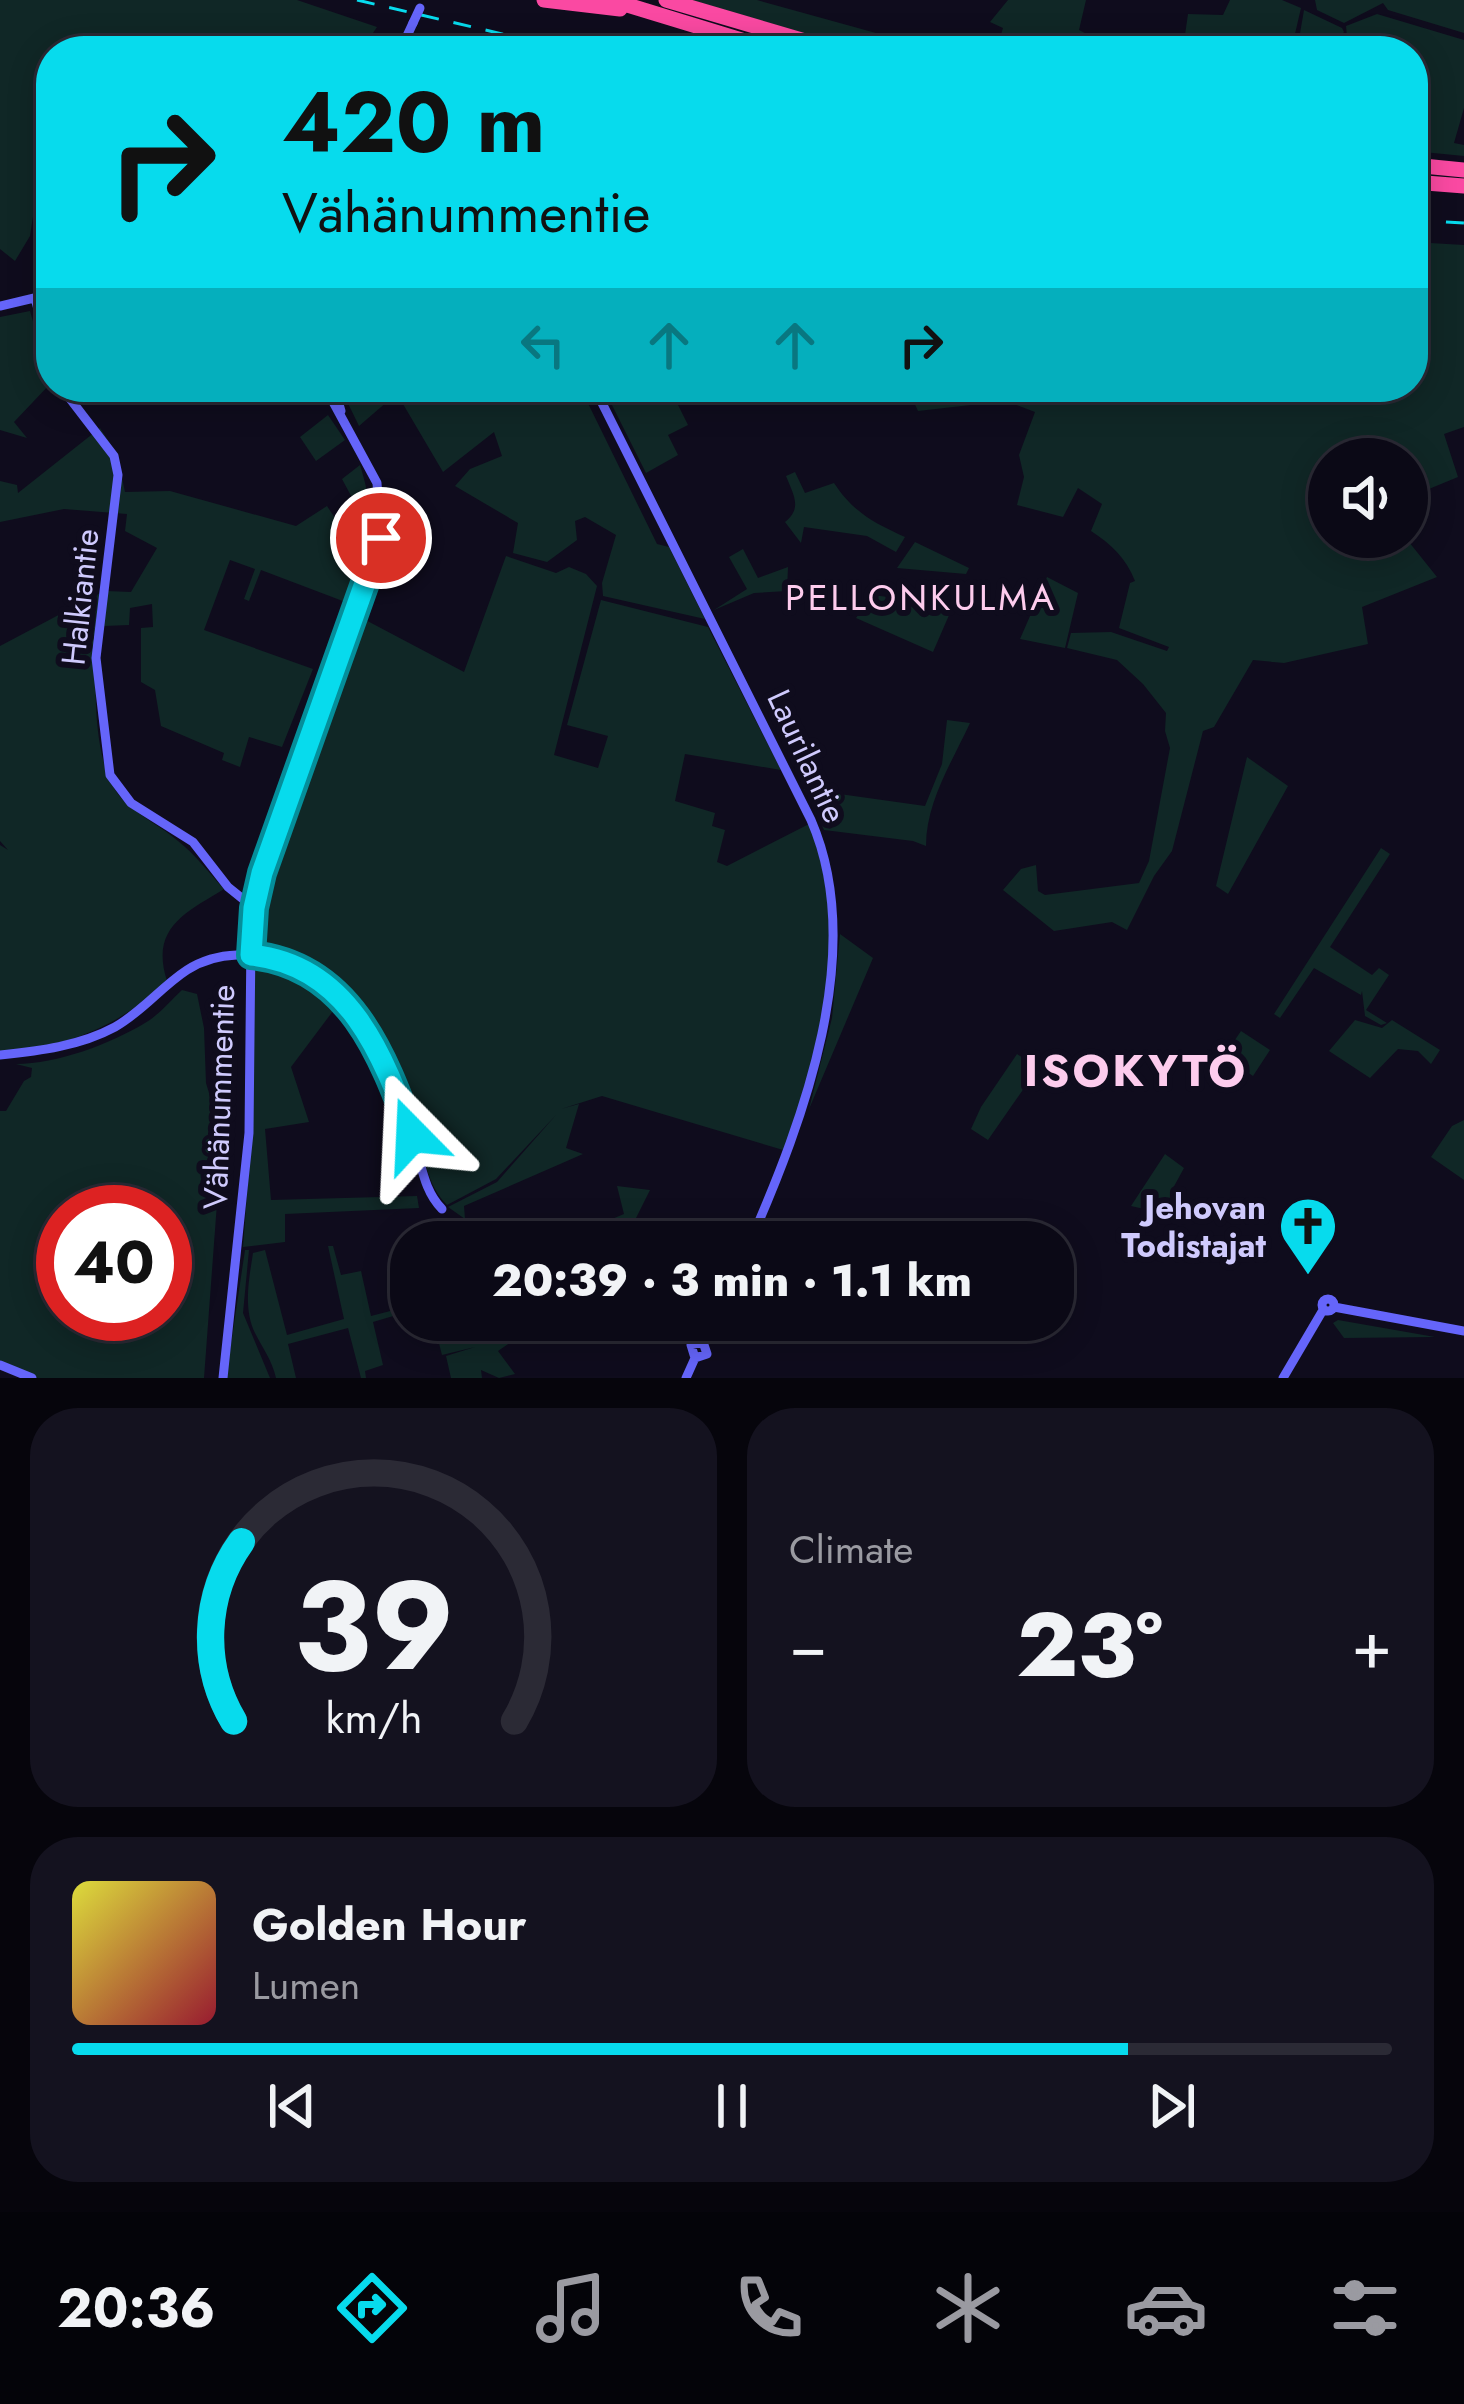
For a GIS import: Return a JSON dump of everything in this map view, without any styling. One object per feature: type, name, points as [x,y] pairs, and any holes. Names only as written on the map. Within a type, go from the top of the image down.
[{"type":"highway","points":[[544,0],[665,8],[739,36]]},
{"type":"highway","points":[[611,0],[778,36]]},
{"type":"highway","points":[[1428,167],[1464,170]]},
{"type":"highway","points":[[1428,183],[1464,186]]},
{"type":"street","points":[[407,36],[422,4]]},
{"type":"street","points":[[0,306],[35,298],[36,302]]},
{"type":"street","name":"Halkiantie","points":[[74,402],[114,456],[118,475],[96,658],[110,775],[131,803],[193,842],[228,886],[254,908]]},
{"type":"street","name":"Vähänummentie","points":[[223,1378],[249,1132],[254,908],[262,873],[381,538],[377,483],[336,402]]},
{"type":"street","name":"Laurilantie","points":[[602,402],[811,820],[825,867],[831,949],[819,1041],[787,1159],[759,1221]]},
{"type":"street","points":[[0,1055],[60,1047],[110,1030],[145,1009],[190,968],[211,959],[251,955],[280,962],[322,984],[365,1025],[404,1113],[427,1187],[442,1209]]},
{"type":"street","points":[[1283,1378],[1328,1308],[1464,1331]]},
{"type":"street","points":[[686,1378],[695,1358],[691,1345],[703,1341]]},
{"type":"street","points":[[0,1365],[32,1378]]},
{"type":"green space","points":[[0,0],[297,0],[377,27],[371,36],[36,36],[36,197],[30,236],[15,261],[0,249]]},
{"type":"green space","points":[[691,0],[757,0],[887,36],[815,36]]},
{"type":"green space","points":[[1008,0],[1086,0],[1079,30],[1091,36],[1001,36],[1003,28],[990,22]]},
{"type":"green space","points":[[1230,0],[1282,0],[1301,8],[1294,36],[1185,36],[1188,14],[1223,15]]},
{"type":"green space","points":[[1315,0],[1464,0],[1464,33],[1388,10],[1383,3],[1344,23],[1317,10]]},
{"type":"green space","points":[[1304,10],[1344,32],[1341,36],[1300,36]]},
{"type":"green space","points":[[1377,14],[1464,40],[1464,108],[1454,143],[1464,145],[1464,156],[1428,152],[1428,36],[1347,36],[1346,26]]},
{"type":"green space","points":[[1428,243],[1464,245],[1464,427],[1444,434],[1458,477],[1428,489],[1428,438],[1308,438],[1308,558],[1422,558],[1437,577],[1362,607],[1368,644],[1284,663],[1253,660],[1214,727],[1203,731],[1172,851],[1127,930],[1112,922],[1054,931],[1003,890],[1021,869],[1036,865],[1038,891],[1045,895],[1139,883],[1149,861],[1170,748],[1166,713],[1143,684],[1117,660],[1067,648],[1071,633],[1111,632],[1167,651],[1169,647],[1119,628],[1130,583],[1135,581],[1117,552],[1091,531],[1102,504],[1078,488],[1063,517],[1017,505],[1024,477],[1019,455],[1035,412],[1009,402],[1428,402]]},
{"type":"green space","points":[[30,311],[36,332],[36,399],[14,422],[27,438],[0,430],[0,317]]},
{"type":"green space","points":[[347,402],[387,402],[359,426]]},
{"type":"green space","points":[[402,402],[587,402],[657,544],[669,547],[705,619],[603,596],[602,583],[616,535],[585,517],[575,521],[577,540],[547,562],[513,553],[518,523],[455,486],[470,469],[502,456],[494,432],[443,472]]},
{"type":"green space","points":[[676,402],[688,425],[668,435],[678,455],[646,473],[612,405]]},
{"type":"green space","points":[[914,402],[997,402],[918,411]]},
{"type":"green space","points":[[328,415],[345,440],[316,461],[300,437]]},
{"type":"green space","points":[[100,428],[117,454],[125,492],[170,491],[296,526],[327,506],[345,533],[364,520],[342,479],[360,465],[370,524],[348,603],[261,570],[249,601],[244,599],[255,569],[230,560],[204,630],[313,669],[282,747],[249,737],[240,767],[222,760],[224,753],[161,726],[155,690],[141,682],[141,628],[153,627],[152,604],[130,608],[129,625],[104,626],[106,591],[131,592],[157,548],[125,531],[127,514],[64,509],[0,522],[0,481],[17,485],[18,493]]},
{"type":"green space","points":[[795,472],[805,493],[834,483],[865,516],[905,537],[896,552],[867,536],[804,527],[801,543],[785,522],[795,506],[786,476]]},
{"type":"green space","points":[[915,542],[969,568],[966,574],[897,568]]},
{"type":"green space","points":[[743,549],[758,578],[788,567],[787,591],[754,593],[714,610],[747,589],[729,557]]},
{"type":"green space","points":[[506,556],[556,573],[569,567],[586,574],[597,586],[554,755],[598,768],[608,736],[567,725],[601,600],[708,627],[781,770],[685,754],[675,801],[715,813],[712,826],[725,830],[717,862],[727,866],[809,824],[822,867],[830,949],[820,1028],[790,1152],[602,1096],[561,1109],[579,1104],[566,1148],[583,1154],[464,1206],[465,1219],[448,1207],[497,1182],[556,1115],[496,1179],[447,1205],[430,1179],[400,1085],[368,1022],[319,973],[259,948],[258,919],[278,834],[358,616],[464,672]]},
{"type":"green space","points":[[1047,577],[1078,593],[1065,648],[1020,639]]},
{"type":"green space","points":[[102,592],[96,702],[103,760],[112,784],[125,802],[172,836],[224,889],[174,924],[163,948],[167,981],[150,997],[91,1032],[47,1046],[0,1052],[0,845],[8,850],[0,841],[0,646]]},
{"type":"green space","points":[[873,595],[953,606],[933,652],[856,618]]},
{"type":"green space","points":[[947,720],[970,723],[935,798],[926,846],[824,830],[804,789],[925,806],[942,764]]},
{"type":"green space","points":[[1247,757],[1288,786],[1228,894],[1216,886]]},
{"type":"green space","points":[[1381,848],[1390,854],[1330,947],[1372,975],[1379,968],[1389,975],[1366,1010],[1387,1023],[1381,1025],[1365,1016],[1362,991],[1361,995],[1314,968],[1280,1018],[1274,1014]]},
{"type":"green space","points":[[840,934],[873,958],[809,1109],[832,1018]]},
{"type":"green space","points":[[255,965],[286,973],[336,1007],[291,1067],[309,1122],[265,1129],[271,1200],[417,1196],[419,1208],[285,1214],[285,1242],[243,1247],[253,1115]]},
{"type":"green space","points":[[182,990],[197,994],[206,1083],[222,1136],[204,1378],[38,1378],[0,1361],[0,1111],[6,1111],[31,1077],[32,1068],[16,1064],[66,1057],[150,1020]]},
{"type":"green space","points":[[1355,1020],[1382,1028],[1392,1020],[1440,1050],[1431,1064],[1418,1051],[1398,1049],[1370,1078],[1329,1051]]},
{"type":"green space","points":[[1241,1031],[1270,1050],[1253,1076],[1224,1056]]},
{"type":"green space","points":[[1017,1054],[1038,1068],[988,1140],[971,1129]]},
{"type":"green space","points":[[1464,1120],[1464,1180],[1431,1157],[1452,1126]]},
{"type":"green space","points":[[1165,1154],[1184,1168],[1166,1214],[1131,1206]]},
{"type":"green space","points":[[617,1186],[650,1190],[634,1221],[607,1221],[624,1214]]},
{"type":"green space","points":[[328,1246],[333,1246],[341,1275],[361,1271],[371,1316],[390,1311],[390,1317],[373,1322],[383,1365],[365,1371],[366,1378],[361,1378],[348,1328],[288,1344],[296,1378],[276,1378],[249,1314],[253,1253],[265,1250],[287,1335],[344,1319]]},
{"type":"green space","points":[[245,1250],[249,1250],[243,1313],[270,1378],[226,1378]]},
{"type":"green space","points":[[1338,1320],[1435,1337],[1344,1338],[1333,1323]]},
{"type":"green space","points":[[438,1341],[513,1341],[498,1351],[515,1374],[499,1378],[481,1370],[482,1378],[451,1378],[446,1356],[475,1347],[442,1355]]},
{"type":"railway","points":[[357,0],[511,36]]},
{"type":"railway","points":[[1428,221],[1464,223]]},
{"type":"place","name":"Jehovan Todistajat","points":[[1308,1277]]},
{"type":"district","name":"PELLONKULMA","points":[[921,597]]},
{"type":"district","name":"ISOKYTÖ","points":[[1136,1070]]},
{"type":"route","points":[[381,538],[262,873],[251,955],[301,972],[349,1007],[380,1052],[412,1135]]}]
